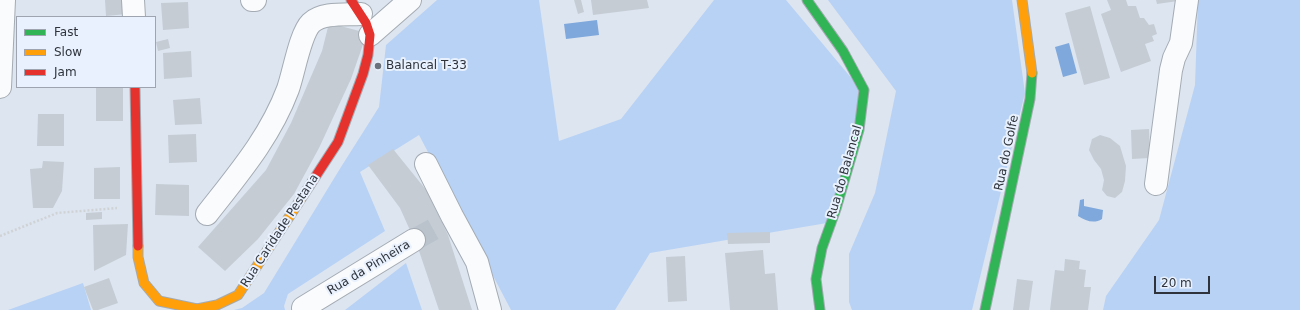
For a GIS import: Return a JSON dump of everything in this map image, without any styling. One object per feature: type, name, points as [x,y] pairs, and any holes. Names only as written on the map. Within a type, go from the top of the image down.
[{"type":"street","points":[[0,87],[4,0]]},
{"type":"street","points":[[133,0],[134,16]]},
{"type":"street","points":[[370,35],[410,0]]},
{"type":"street","name":"Rua do Balancal","points":[[807,0],[843,51],[864,90],[859,130],[836,209],[822,248],[817,273],[816,279],[820,310]]},
{"type":"street","name":"Rua do Golfe","points":[[985,310],[1030,99],[1032,68],[1022,0]]},
{"type":"street","points":[[1156,184],[1171,70],[1174,58],[1181,43],[1187,0]]},
{"type":"street","points":[[208,214],[264,140],[288,88],[305,32],[311,23],[318,18],[356,7]]},
{"type":"street","name":"Rua Caridade Pestana","points":[[135,88],[138,257],[144,283],[159,300],[197,309],[218,305],[238,295],[338,142],[364,74],[368,55],[370,35],[366,23],[356,7]]},
{"type":"street","points":[[426,164],[447,220],[477,262],[490,310]]},
{"type":"street","name":"Rua da Pinheira","points":[[303,308],[414,240]]},
{"type":"path","points":[[0,236],[57,213],[137,207]]},
{"type":"shaded area","points":[[437,0],[539,0],[559,141],[621,119],[714,0],[786,0],[863,92],[827,223],[650,253],[615,310],[511,310],[419,135],[360,172],[385,231],[288,294],[284,306],[285,310],[234,310],[242,308],[264,293],[379,107],[386,45]]},
{"type":"shaded area","points":[[828,0],[1012,0],[1025,93],[972,310],[852,310],[849,302],[849,254],[875,193],[896,91]]},
{"type":"shaded area","points":[[1198,0],[1300,0],[1300,310],[1103,310],[1106,296],[1159,220],[1195,85]]},
{"type":"shaded area","points":[[597,20],[599,35],[566,39],[564,24]]},
{"type":"shaded area","points":[[1069,43],[1077,73],[1063,77],[1055,47]]},
{"type":"shaded area","points":[[1084,199],[1084,206],[1103,210],[1102,219],[1099,221],[1090,221],[1078,216],[1080,200]]},
{"type":"shaded area","points":[[406,263],[422,310],[345,310]]},
{"type":"shaded area","points":[[83,283],[91,310],[8,310]]},
{"type":"building","points":[[105,0],[126,0],[127,14],[106,16]]},
{"type":"building","points":[[574,0],[581,0],[584,12],[578,14]]},
{"type":"building","points":[[591,0],[647,0],[649,8],[593,15]]},
{"type":"building","points":[[1107,0],[1126,0],[1128,6],[1136,6],[1140,18],[1144,18],[1149,25],[1154,24],[1157,34],[1152,36],[1154,41],[1145,44],[1151,61],[1121,72],[1101,14],[1111,10]]},
{"type":"building","points":[[1156,0],[1178,0],[1178,1],[1157,4]]},
{"type":"building","points":[[188,2],[189,28],[163,30],[161,3]]},
{"type":"building","points":[[1090,6],[1110,78],[1084,85],[1065,13]]},
{"type":"building","points":[[329,23],[367,33],[351,79],[319,148],[294,194],[258,239],[225,271],[198,247],[266,170],[291,123],[322,51]]},
{"type":"building","points":[[168,39],[170,48],[158,51],[156,42]]},
{"type":"building","points":[[191,51],[192,77],[164,79],[163,53]]},
{"type":"building","points":[[96,88],[123,88],[123,121],[96,121]]},
{"type":"building","points":[[200,98],[202,124],[175,125],[173,100]]},
{"type":"building","points":[[38,114],[64,114],[64,146],[37,146]]},
{"type":"building","points":[[1149,129],[1150,158],[1132,159],[1131,130]]},
{"type":"building","points":[[196,134],[197,162],[169,163],[168,135]]},
{"type":"building","points":[[1100,135],[1110,138],[1120,146],[1126,166],[1125,181],[1122,192],[1115,198],[1107,196],[1102,190],[1104,180],[1101,169],[1089,150],[1092,139]]},
{"type":"building","points":[[393,149],[427,191],[448,235],[472,310],[439,310],[418,248],[400,208],[368,165]]},
{"type":"building","points":[[43,161],[64,162],[62,191],[53,208],[33,208],[30,169],[42,168]]},
{"type":"building","points":[[120,167],[120,199],[94,199],[94,168]]},
{"type":"building","points":[[156,184],[189,185],[189,216],[155,215]]},
{"type":"building","points":[[102,212],[102,219],[86,220],[86,213]]},
{"type":"building","points":[[128,224],[126,255],[94,271],[93,225]]},
{"type":"building","points":[[770,232],[770,243],[728,244],[727,233]]},
{"type":"building","points":[[763,250],[765,274],[775,273],[778,310],[730,310],[725,253]]},
{"type":"building","points":[[685,256],[687,301],[668,302],[666,257]]},
{"type":"building","points":[[1065,259],[1080,261],[1079,269],[1086,270],[1084,287],[1091,287],[1088,310],[1050,310],[1055,270],[1064,271]]},
{"type":"building","points":[[109,278],[118,303],[98,310],[93,310],[84,287]]},
{"type":"building","points":[[1017,279],[1033,281],[1029,310],[1013,310]]},
{"type":"tunnel","points":[[414,240],[443,224]]},
{"type":"traffic: fast","points":[[807,0],[843,51],[864,90],[859,130],[836,209],[822,248],[816,279],[820,310]]},
{"type":"traffic: fast","points":[[985,310],[1030,99],[1032,73]]},
{"type":"traffic: slow","points":[[1022,0],[1032,73]]},
{"type":"traffic: slow","points":[[138,246],[138,257],[144,283],[159,301],[197,309],[217,305],[238,295],[310,185]]},
{"type":"traffic: jam","points":[[310,185],[338,142],[363,74],[368,55],[370,35],[366,23],[351,0]]},
{"type":"traffic: jam","points":[[135,88],[138,246]]},
{"type":"place","name":"Balancal T-33","points":[[378,66]]}]
